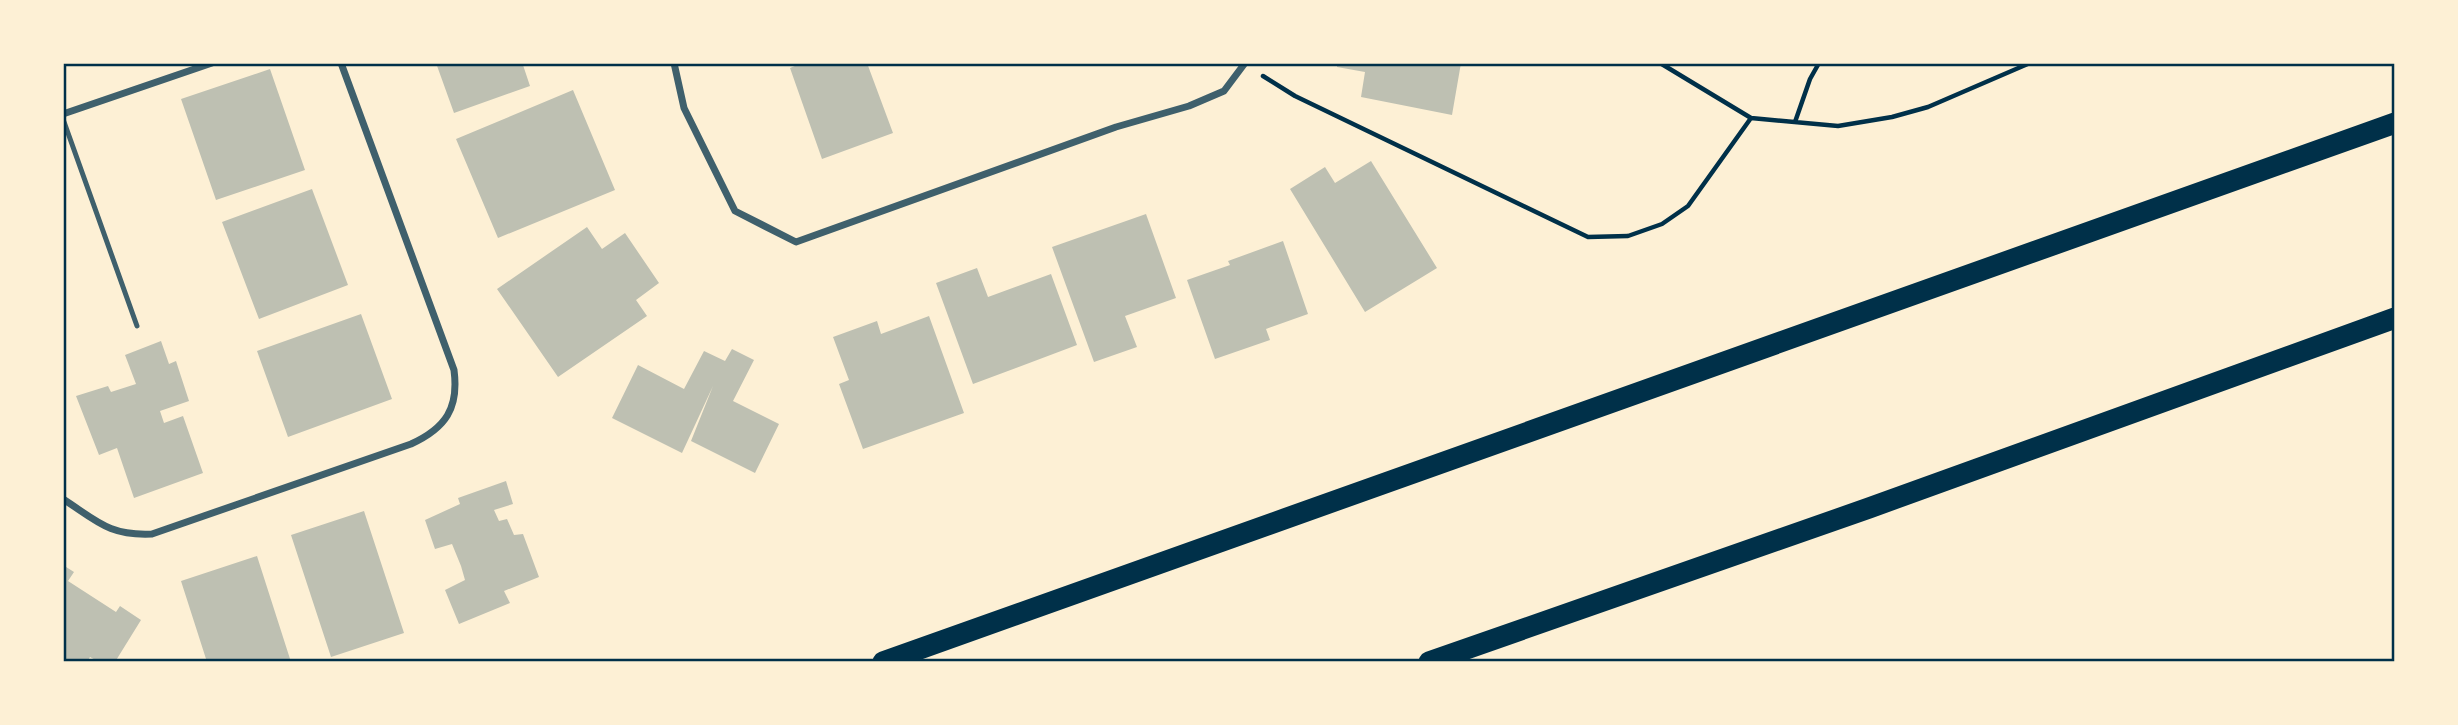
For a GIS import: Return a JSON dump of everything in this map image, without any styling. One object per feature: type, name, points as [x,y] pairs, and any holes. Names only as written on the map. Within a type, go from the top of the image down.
[{"type":"highway","points":[[883,662],[2395,123]]},
{"type":"highway","points":[[1429,662],[1869,508],[2395,318]]},
{"type":"street","points":[[63,116],[212,63]]},
{"type":"street","points":[[63,499],[111,530],[130,535],[152,534],[411,444],[442,425],[452,410],[457,389],[454,370],[341,63]]},
{"type":"street","points":[[674,63],[684,108],[735,211],[796,242],[1116,127],[1189,106],[1224,91],[1245,64]]},
{"type":"lane","points":[[63,116],[137,326]]},
{"type":"path","points":[[1660,63],[1751,118],[1838,126],[1892,117],[1928,107],[2030,63]]},
{"type":"path","points":[[1795,122],[1810,79],[1819,63]]},
{"type":"path","points":[[1245,64],[1294,96],[1588,237],[1628,236],[1662,224],[1688,206],[1751,118]]},
{"type":"building","points":[[436,63],[528,63],[523,65],[530,86],[454,113]]},
{"type":"building","points":[[802,63],[867,63],[893,133],[822,159],[790,68]]},
{"type":"building","points":[[1337,63],[1461,63],[1452,115],[1361,97],[1365,72],[1337,67]]},
{"type":"building","points":[[270,69],[305,170],[216,200],[181,99]]},
{"type":"building","points":[[573,90],[615,190],[498,238],[456,139]]},
{"type":"building","points":[[1371,161],[1437,268],[1365,312],[1290,189],[1325,167],[1335,183]]},
{"type":"building","points":[[312,189],[348,285],[259,319],[222,222]]},
{"type":"building","points":[[1146,214],[1176,298],[1125,316],[1137,347],[1094,362],[1052,247]]},
{"type":"building","points":[[587,227],[602,249],[625,233],[659,283],[636,300],[647,316],[558,377],[497,289]]},
{"type":"building","points":[[1283,241],[1308,314],[1266,329],[1270,340],[1215,359],[1187,280],[1230,265],[1228,261]]},
{"type":"building","points":[[977,268],[988,297],[1051,274],[1077,345],[973,384],[936,283]]},
{"type":"building","points":[[361,314],[392,399],[288,437],[257,351]]},
{"type":"building","points":[[929,316],[964,413],[863,449],[839,384],[849,380],[833,337],[877,321],[881,334]]},
{"type":"building","points":[[161,341],[169,364],[176,361],[189,401],[160,411],[164,423],[183,416],[203,473],[134,498],[117,448],[99,455],[76,396],[108,386],[111,392],[136,384],[125,355]]},
{"type":"building","points":[[732,349],[754,360],[733,401],[779,424],[755,473],[691,441],[713,386],[682,453],[612,418],[638,365],[684,389],[704,351],[725,361]]},
{"type":"building","points":[[506,481],[513,504],[494,510],[499,521],[507,519],[514,535],[523,534],[539,577],[504,591],[510,603],[459,624],[445,590],[465,580],[461,566],[452,544],[435,549],[425,520],[460,504],[458,498]]},
{"type":"building","points":[[364,511],[404,633],[331,657],[291,535]]},
{"type":"building","points":[[257,556],[291,662],[207,662],[181,581]]},
{"type":"building","points":[[63,565],[74,572],[68,581],[116,612],[120,606],[141,620],[115,662],[99,662],[90,657],[87,662],[71,662],[63,657]]}]
